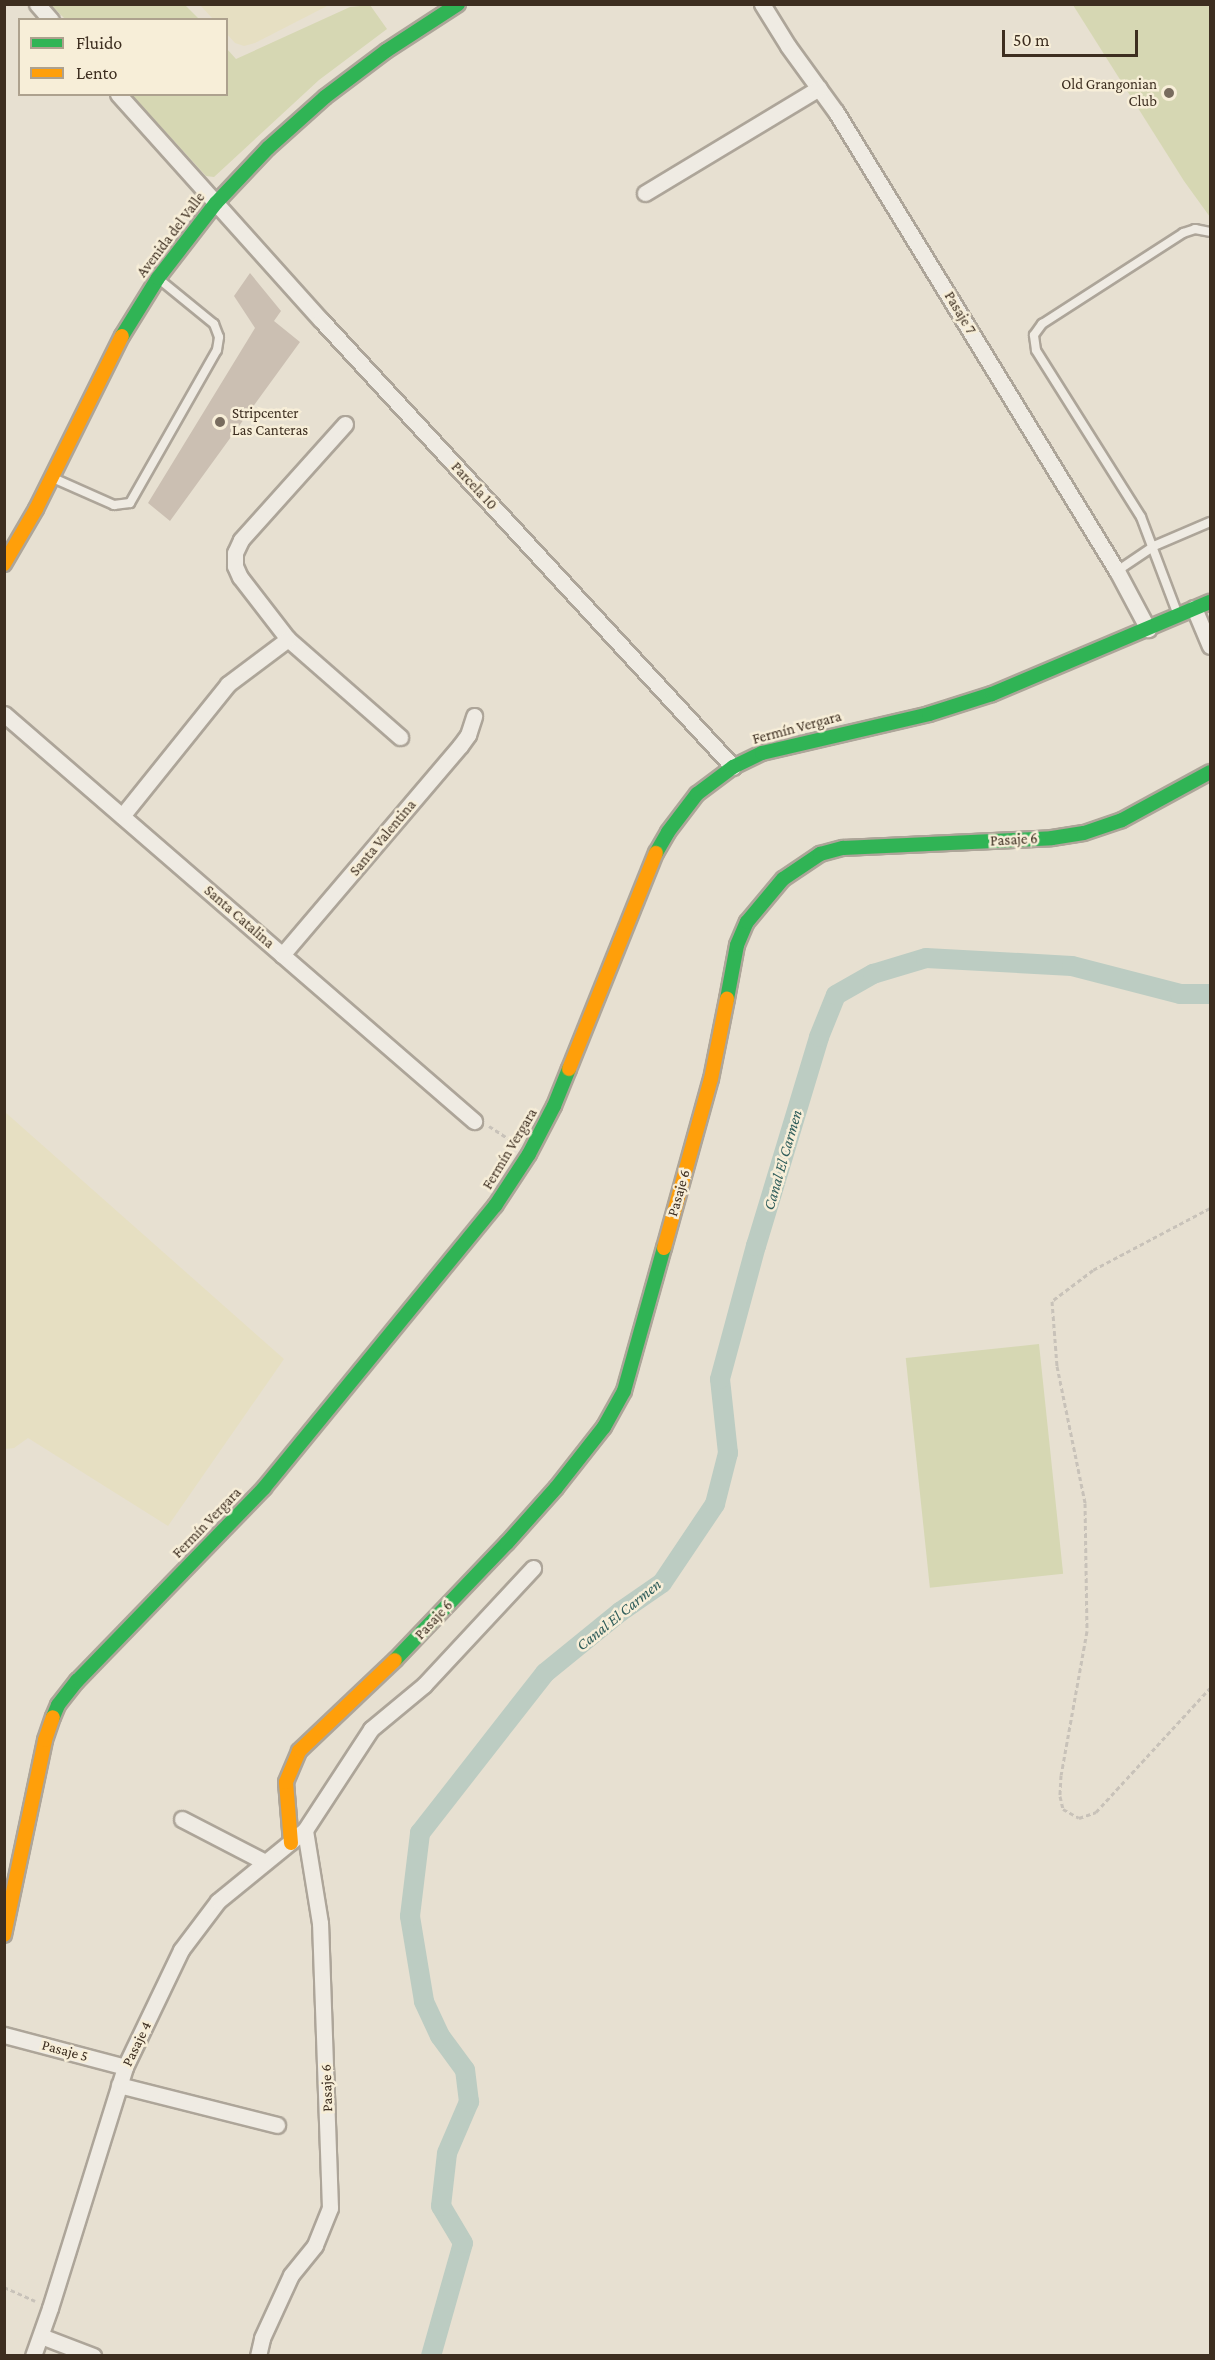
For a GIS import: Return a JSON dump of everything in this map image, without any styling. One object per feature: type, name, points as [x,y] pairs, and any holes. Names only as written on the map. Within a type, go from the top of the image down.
[{"type":"street","points":[[37,4],[49,18]]},
{"type":"street","name":"Avenida del Valle","points":[[4,564],[51,478],[99,375],[158,278],[216,203],[268,148],[325,97],[386,51],[458,4]]},
{"type":"street","name":"Pasaje 7","points":[[762,4],[819,87],[1117,571],[1148,628]]},
{"type":"street","points":[[645,193],[819,87]]},
{"type":"street","name":"Parcela 10","points":[[120,96],[733,767]]},
{"type":"street","points":[[345,424],[241,540],[235,553],[234,566],[288,639],[400,737]]},
{"type":"street","name":"Fermín Vergara","points":[[4,1935],[48,1728],[67,1692],[264,1488],[474,1235],[529,1154],[582,1044],[656,853],[697,794],[733,767],[777,748],[929,714],[992,694],[1210,602]]},
{"type":"street","points":[[1194,608],[1210,646]]},
{"type":"street","points":[[122,816],[228,684],[288,639]]},
{"type":"street","name":"Santa Catalina","points":[[4,714],[474,1120]]},
{"type":"street","name":"Santa Valentina","points":[[282,955],[460,746],[468,735],[474,716]]},
{"type":"street","name":"Pasaje 6","points":[[291,1843],[286,1782],[299,1751],[381,1675],[507,1543],[556,1488],[604,1427],[624,1391],[711,1079],[737,945],[747,922],[762,902],[783,879],[820,854],[843,848],[1052,838],[1084,833],[1122,820],[1210,772]]},
{"type":"street","points":[[305,1830],[371,1729],[424,1685],[533,1568]]},
{"type":"street","points":[[182,1819],[265,1862]]},
{"type":"street","name":"Pasaje 6","points":[[258,2355],[262,2338],[291,2275],[315,2245],[330,2208],[320,1923],[305,1830]]},
{"type":"street","name":"Pasaje 4","points":[[33,2355],[50,2308],[125,2067],[181,1950],[218,1901],[305,1830]]},
{"type":"street","name":"Pasaje 5","points":[[4,2036],[125,2067]]},
{"type":"street","points":[[119,2085],[277,2125]]},
{"type":"street","points":[[41,2336],[93,2355]]},
{"type":"lane","points":[[1179,616],[1155,546],[1141,517],[1036,350],[1034,335],[1042,324],[1183,233],[1195,228],[1210,232]]},
{"type":"lane","points":[[51,478],[114,505],[130,503],[217,350],[219,337],[214,324],[158,278]]},
{"type":"lane","points":[[1117,571],[1155,546],[1210,522]]},
{"type":"path","points":[[474,1120],[498,1129],[529,1154]]},
{"type":"path","points":[[1210,1208],[1093,1270],[1052,1301],[1057,1366],[1085,1514],[1087,1631],[1061,1775],[1060,1796],[1063,1809],[1079,1818],[1096,1812],[1210,1688]]},
{"type":"path","points":[[4,2287],[50,2308]]},
{"type":"shaded area","points":[[200,5],[329,5],[255,43],[244,46],[235,43],[228,35],[228,18],[212,18]]},
{"type":"shaded area","points":[[5,1112],[284,1359],[168,1526],[28,1438],[14,1448],[5,1449]]},
{"type":"green space","points":[[51,5],[185,5],[198,18],[64,18]]},
{"type":"green space","points":[[370,5],[387,29],[319,80],[214,177],[206,176],[133,96],[228,96],[228,50],[236,59],[350,7]]},
{"type":"green space","name":"Old Grangonian Club","points":[[1073,5],[1210,5],[1210,217],[1184,181]]},
{"type":"green space","points":[[1039,1344],[1063,1574],[930,1588],[906,1358]]},
{"type":"building","name":"Stripcenter Las Canteras","points":[[250,273],[281,311],[274,321],[300,342],[170,521],[148,503],[255,328],[234,296]]},
{"type":"waterway","name":"Canal El Carmen","points":[[431,2356],[463,2243],[441,2206],[447,2153],[469,2102],[465,2070],[440,2036],[424,2001],[410,1916],[420,1833],[545,1673],[620,1612],[662,1583],[715,1504],[728,1453],[720,1379],[756,1246],[819,1037],[836,995],[873,974],[926,958],[1072,966],[1180,994],[1210,994]]},
{"type":"traffic: fast","points":[[122,336],[158,278],[216,203],[268,148],[325,97],[386,51],[458,4]]},
{"type":"traffic: fast","points":[[656,853],[668,832],[697,794],[733,767],[762,753],[929,714],[992,694],[1210,602]]},
{"type":"traffic: fast","points":[[727,999],[737,945],[747,922],[783,879],[820,854],[843,848],[1052,838],[1084,833],[1122,820],[1210,772]]},
{"type":"traffic: fast","points":[[53,1717],[58,1705],[77,1681],[264,1488],[495,1206],[529,1154],[554,1106],[569,1069]]},
{"type":"traffic: fast","points":[[395,1660],[507,1543],[556,1488],[604,1427],[624,1391],[664,1248]]},
{"type":"traffic: slow","points":[[4,564],[36,509],[122,336]]},
{"type":"traffic: slow","points":[[569,1069],[656,853]]},
{"type":"traffic: slow","points":[[664,1248],[711,1079],[727,999]]},
{"type":"traffic: slow","points":[[291,1843],[286,1782],[299,1751],[395,1660]]},
{"type":"traffic: slow","points":[[4,1935],[45,1740],[53,1717]]},
{"type":"place","name":"Old Grangonian Club","points":[[1169,93]]},
{"type":"place","name":"Stripcenter Las Canteras","points":[[220,422]]}]
